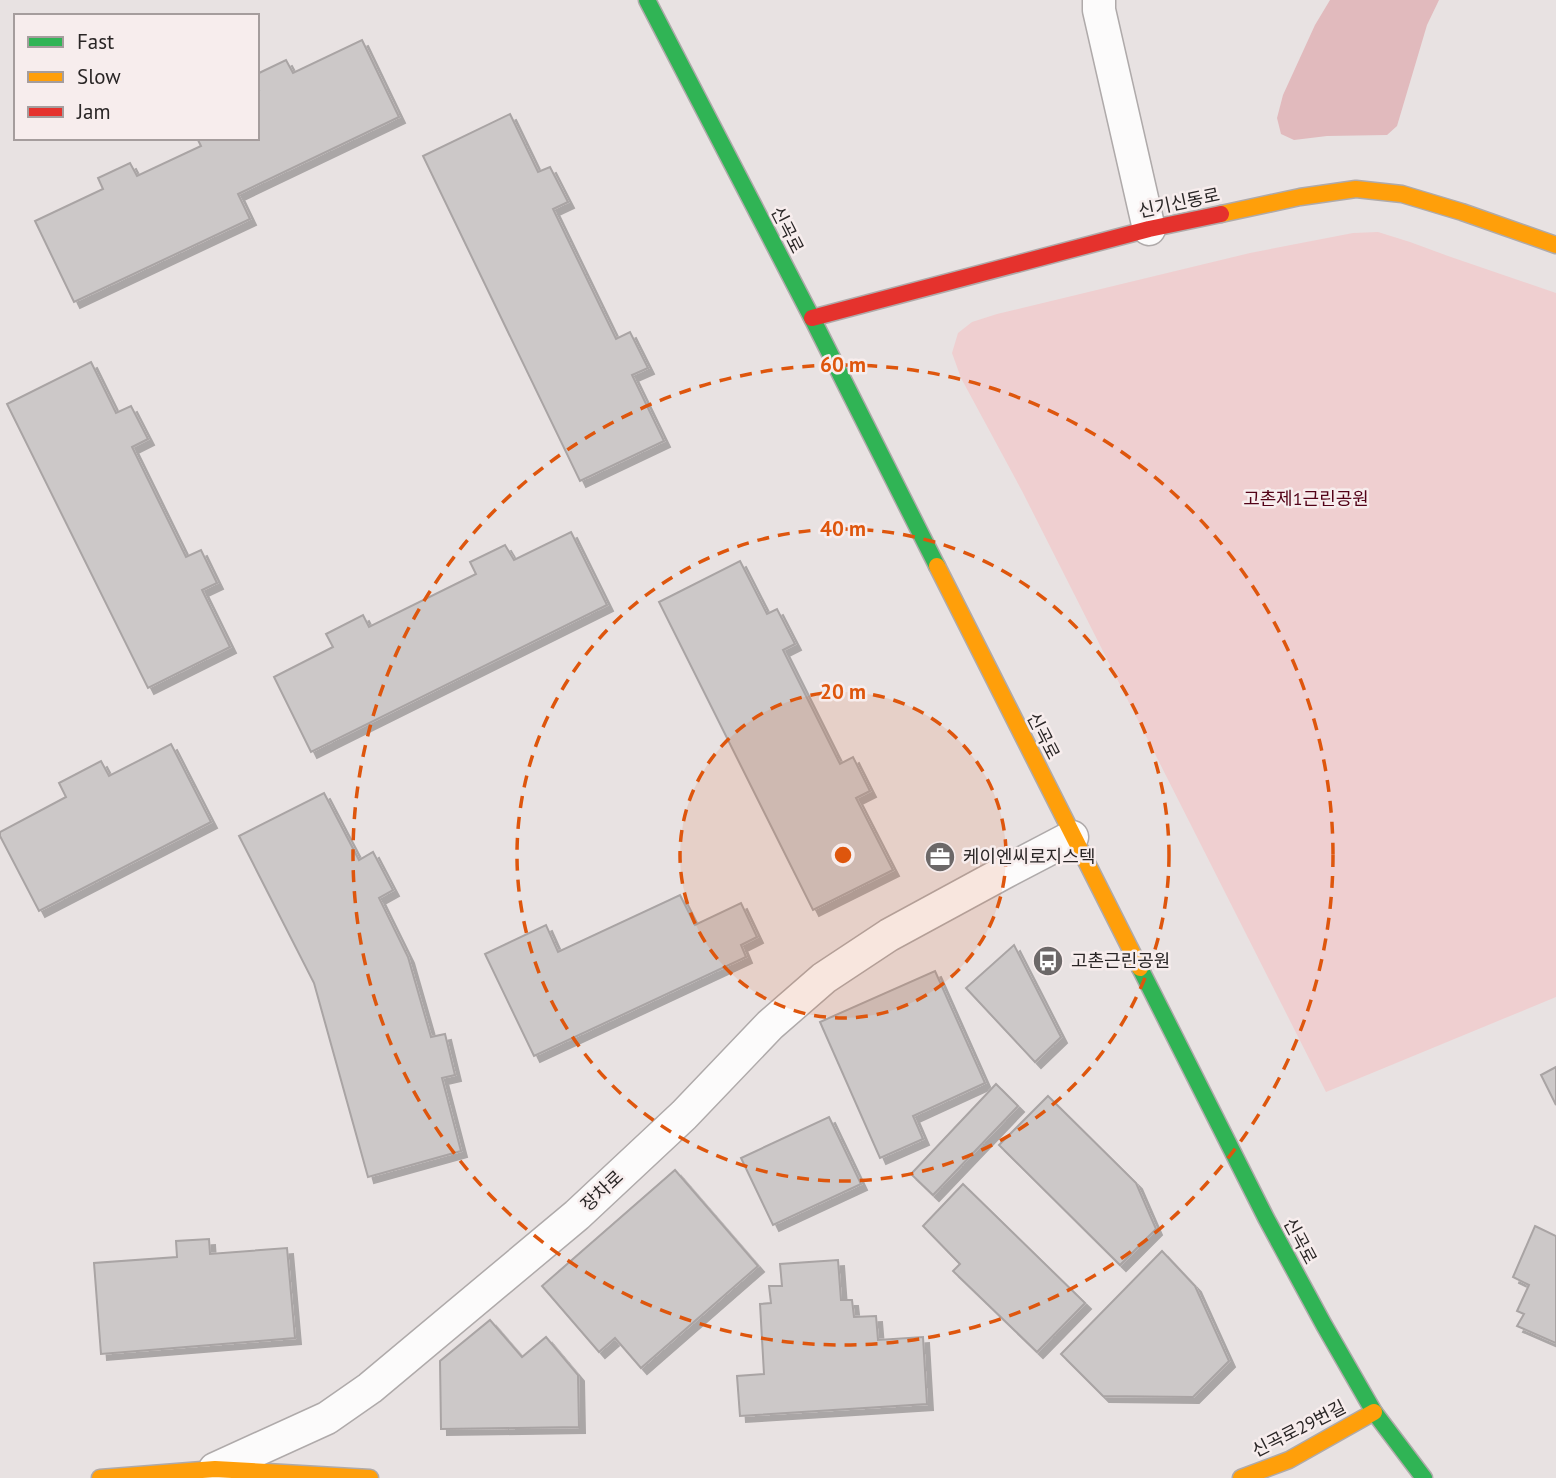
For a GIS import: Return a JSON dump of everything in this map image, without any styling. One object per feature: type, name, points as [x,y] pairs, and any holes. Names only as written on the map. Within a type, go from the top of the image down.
[{"type":"street","name":"신곡로","points":[[647,0],[812,318],[1266,1218],[1374,1412],[1424,1478]]},
{"type":"street","name":"신기신동로","points":[[812,318],[1149,229],[1356,188],[1402,194],[1556,245]]},
{"type":"street","name":"신곡로29번길","points":[[1241,1478],[1289,1460],[1374,1412]]},
{"type":"street","name":"장차로","points":[[100,1478],[215,1469]]},
{"type":"street","points":[[215,1469],[370,1478]]},
{"type":"lane","points":[[1099,0],[1114,79],[1149,229]]},
{"type":"lane","name":"장차로","points":[[215,1469],[327,1418],[370,1388],[577,1215],[684,1115],[770,1025],[824,978],[890,935],[1072,836]]},
{"type":"green space","name":"고촌제1근린공원","points":[[1378,232],[1556,293],[1556,997],[1326,1092],[1022,491],[961,378],[952,353],[958,333],[972,322],[997,314],[1250,253],[1353,233]]},
{"type":"shaded area","points":[[1330,0],[1439,0],[1427,25],[1397,126],[1387,135],[1327,136],[1294,140],[1281,134],[1277,118],[1283,95],[1315,25]]},
{"type":"building","points":[[362,40],[399,117],[238,194],[250,219],[74,302],[35,221],[103,189],[98,178],[130,163],[137,176],[201,146],[198,140],[259,140],[259,73],[286,60],[293,73]]},
{"type":"building","points":[[510,114],[538,172],[550,167],[568,202],[553,209],[616,339],[630,332],[648,368],[632,375],[664,441],[580,481],[423,156]]},
{"type":"building","points":[[91,362],[116,413],[131,406],[148,439],[132,447],[186,557],[201,550],[217,583],[202,590],[230,647],[148,688],[7,404]]},
{"type":"building","points":[[571,532],[607,605],[311,752],[274,677],[333,647],[326,634],[363,615],[369,627],[476,574],[470,562],[505,545],[514,560]]},
{"type":"building","points":[[740,561],[767,614],[777,609],[795,644],[783,650],[840,764],[853,757],[870,791],[856,798],[893,870],[813,910],[659,602]]},
{"type":"building","points":[[171,744],[211,822],[39,911],[0,832],[66,797],[59,783],[101,761],[109,776]]},
{"type":"building","points":[[324,793],[359,860],[373,852],[393,890],[379,898],[408,957],[431,1037],[445,1034],[455,1075],[442,1078],[461,1151],[368,1177],[314,983],[239,836]]},
{"type":"building","points":[[680,895],[695,925],[741,903],[757,937],[741,945],[746,957],[534,1056],[485,954],[546,925],[558,952]]},
{"type":"building","points":[[1014,945],[1061,1037],[1035,1062],[966,988]]},
{"type":"building","points":[[935,971],[985,1083],[913,1116],[923,1139],[880,1158],[820,1022]]},
{"type":"building","points":[[1556,1067],[1556,1105],[1541,1075]]},
{"type":"building","points":[[996,1084],[1018,1106],[933,1195],[911,1174]]},
{"type":"building","points":[[1048,1096],[1136,1183],[1156,1229],[1120,1265],[999,1145]]},
{"type":"building","points":[[829,1117],[861,1184],[773,1225],[741,1158]]},
{"type":"building","points":[[675,1170],[758,1266],[641,1368],[615,1338],[599,1352],[542,1286]]},
{"type":"building","points":[[963,1184],[1085,1303],[1037,1352],[953,1271],[960,1264],[923,1226]]},
{"type":"building","points":[[1535,1226],[1556,1236],[1556,1343],[1517,1326],[1524,1314],[1517,1311],[1529,1285],[1513,1277]]},
{"type":"building","points":[[209,1239],[210,1254],[287,1248],[295,1338],[101,1354],[94,1263],[177,1257],[176,1241]]},
{"type":"building","points":[[1162,1251],[1195,1286],[1229,1361],[1193,1397],[1103,1396],[1061,1354]]},
{"type":"building","points":[[838,1260],[841,1300],[852,1300],[854,1317],[876,1316],[878,1340],[923,1337],[927,1404],[740,1416],[737,1376],[764,1374],[760,1304],[771,1303],[769,1286],[782,1286],[780,1264]]},
{"type":"building","points":[[490,1320],[522,1357],[546,1337],[578,1375],[579,1427],[441,1429],[440,1361]]},
{"type":"traffic: fast","points":[[647,0],[937,566]]},
{"type":"traffic: fast","points":[[1140,968],[1266,1218],[1324,1325],[1374,1412],[1424,1478]]},
{"type":"traffic: slow","points":[[1221,214],[1300,197],[1356,189],[1402,194],[1556,245]]},
{"type":"traffic: slow","points":[[937,566],[1140,968]]},
{"type":"traffic: slow","points":[[1241,1478],[1289,1460],[1374,1412]]},
{"type":"traffic: slow","points":[[100,1478],[215,1469],[370,1478]]},
{"type":"traffic: jam","points":[[812,318],[1149,229],[1221,214]]},
{"type":"place","name":"케이엔씨로지스텍","points":[[940,857]]},
{"type":"place","name":"고촌근린공원","points":[[1048,961]]}]
